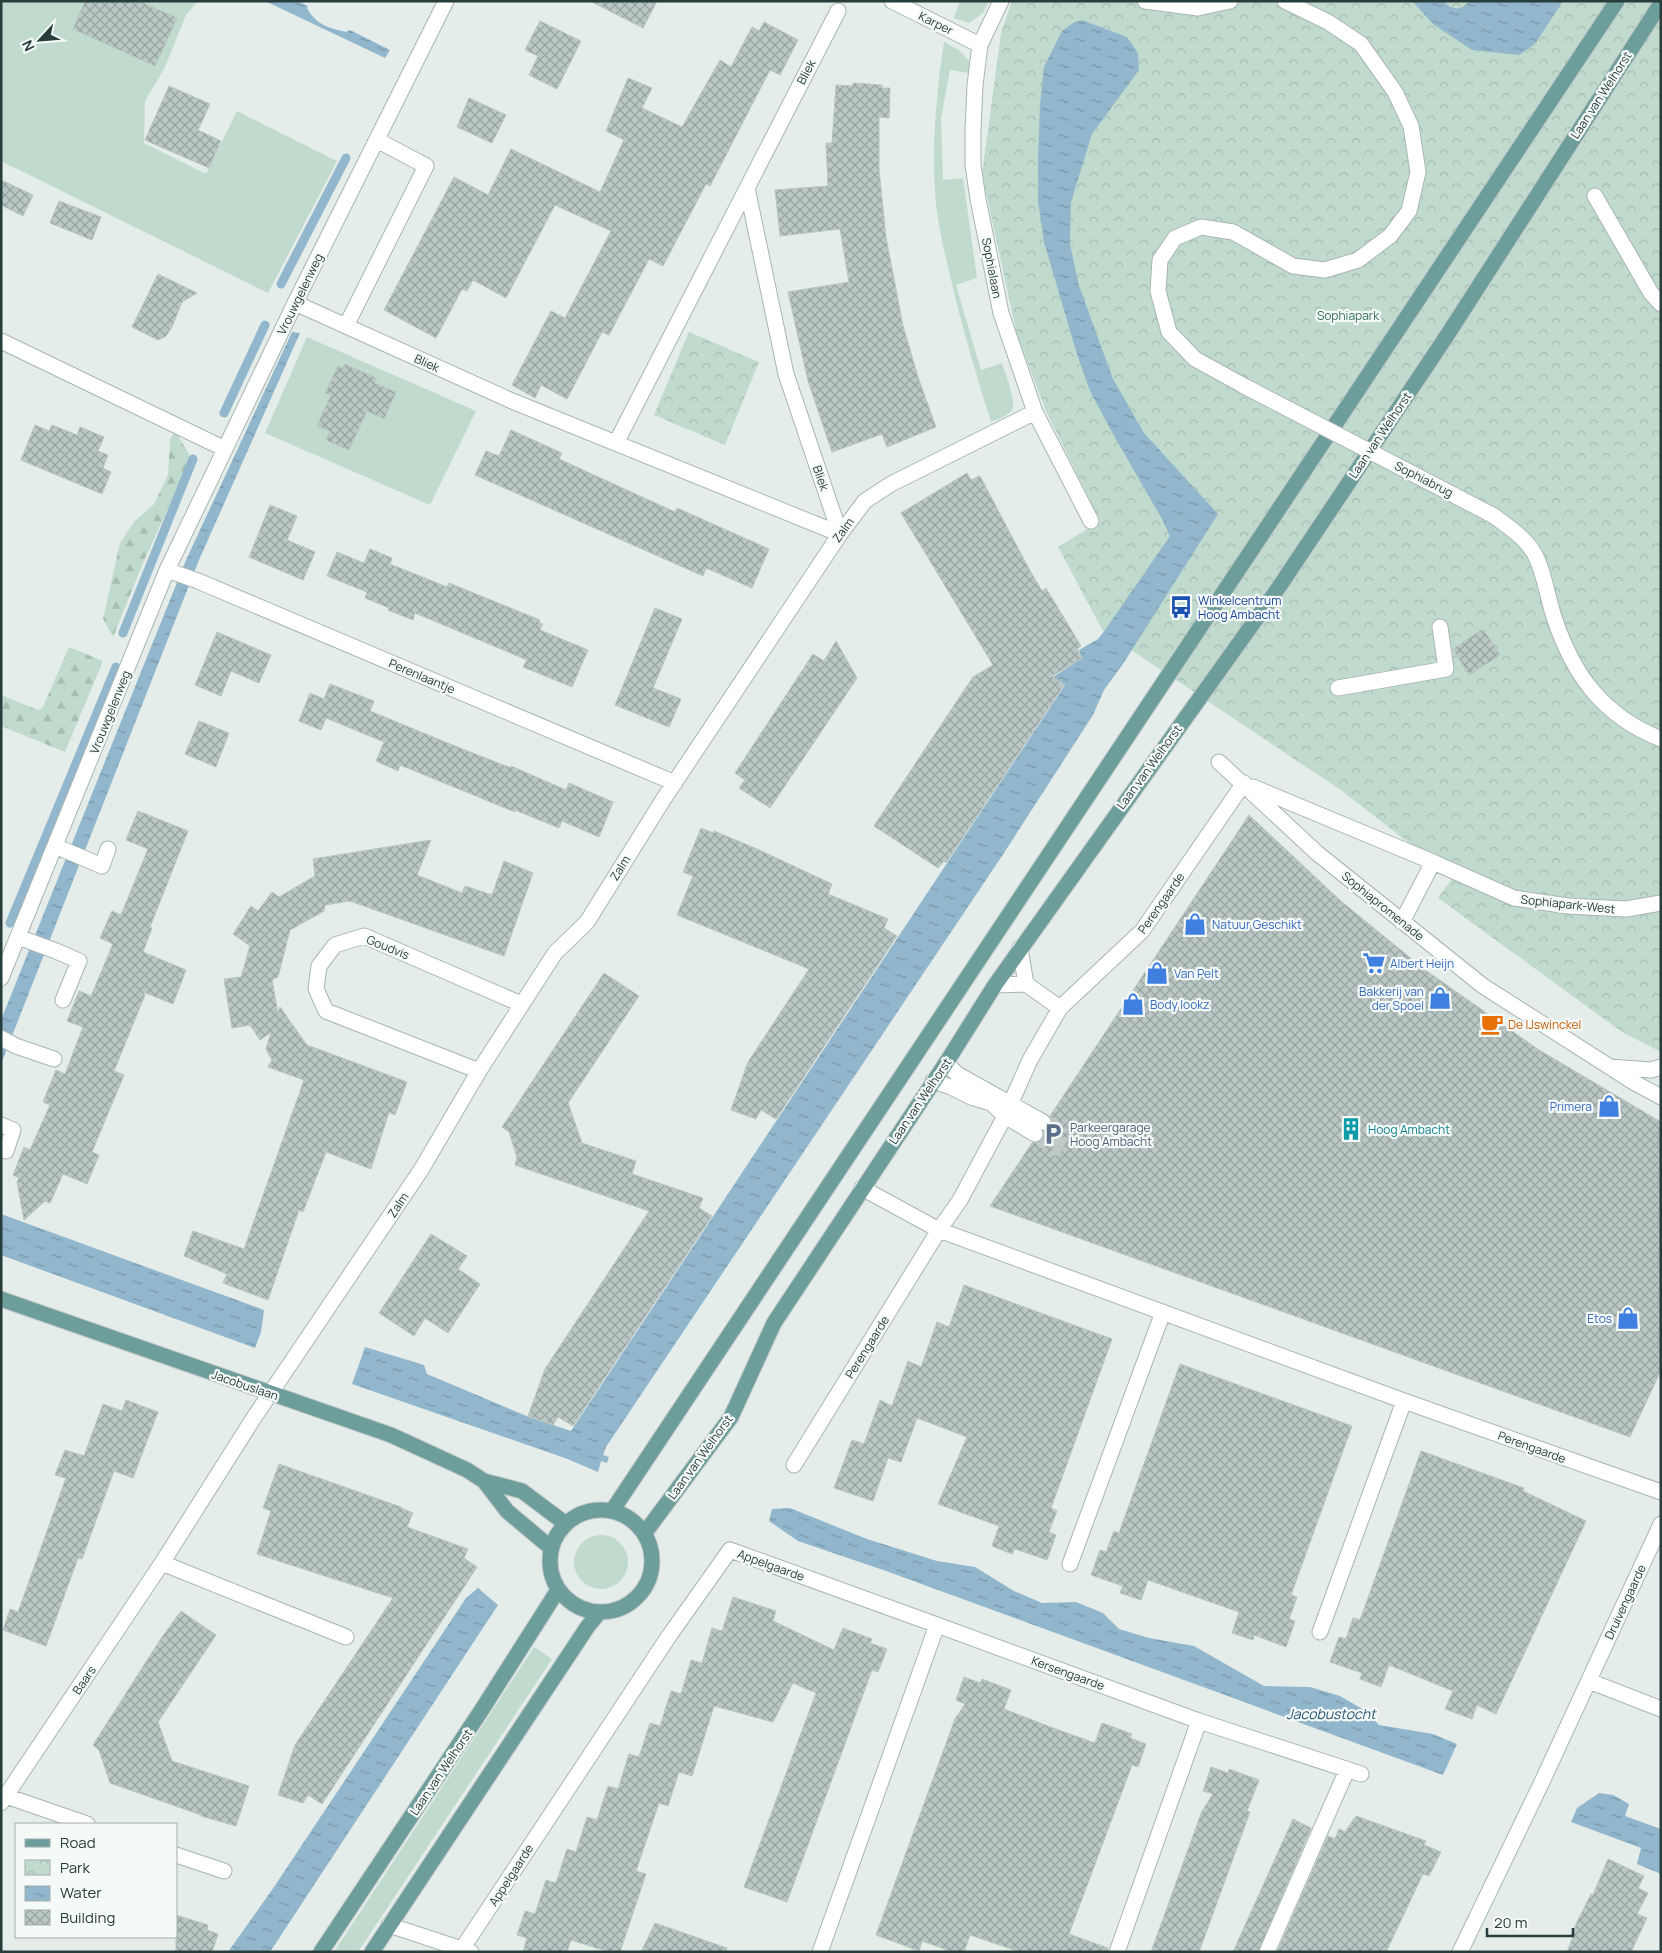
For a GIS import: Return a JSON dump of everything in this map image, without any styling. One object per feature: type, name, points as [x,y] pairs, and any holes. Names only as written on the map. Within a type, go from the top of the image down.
[{"type":"main road","points":[[612,1511],[1617,1]]},
{"type":"main road","name":"Laan van Welhorst","points":[[644,1534],[731,1417],[774,1323],[946,1063],[995,985],[1271,600],[1440,345],[1661,3]]},
{"type":"main road","name":"Jacobuslaan","points":[[1,1299],[391,1435],[467,1470],[484,1481],[522,1491],[566,1524]]},
{"type":"main road","name":"Jacobuslaan","points":[[484,1481],[507,1511],[551,1548]]},
{"type":"main road","points":[[592,1511],[612,1511],[630,1520],[644,1534],[652,1555],[651,1572],[645,1588],[625,1606],[610,1612],[598,1613],[587,1611],[566,1599],[558,1590],[550,1565],[551,1548],[557,1534],[566,1524],[582,1514],[592,1511]]},
{"type":"main road","name":"Laan van Welhorst","points":[[321,1952],[481,1711],[558,1590]]},
{"type":"main road","points":[[372,1952],[598,1613]]},
{"type":"street","name":"Vrouwgelenweg","points":[[1,978],[23,939],[172,572],[225,450],[295,303],[446,1]]},
{"type":"street","name":"Karper","points":[[892,1],[980,45]]},
{"type":"street","name":"Sophialaan","points":[[1002,1],[980,45],[975,85],[973,130],[973,164],[977,190],[1001,313],[1035,412],[1091,521]]},
{"type":"street","points":[[1145,1],[1198,8],[1230,1]]},
{"type":"street","name":"Sophiabrug","points":[[1285,1],[1328,22],[1361,44],[1395,92],[1411,126],[1418,172],[1408,211],[1390,236],[1358,260],[1325,270],[1293,266],[1233,232],[1201,227],[1175,238],[1160,260],[1158,283],[1158,291],[1169,332],[1195,359],[1494,516],[1519,534],[1537,558],[1554,617],[1567,651],[1581,678],[1605,705],[1640,730],[1661,739]]},
{"type":"street","name":"Bliek","points":[[616,443],[838,11]]},
{"type":"street","points":[[346,326],[426,166],[377,140]]},
{"type":"street","name":"Bliek","points":[[747,188],[786,374],[840,534]]},
{"type":"street","points":[[1594,196],[1651,293],[1661,304]]},
{"type":"street","name":"Bliek","points":[[295,303],[512,401],[840,534]]},
{"type":"street","points":[[1,341],[225,450]]},
{"type":"street","name":"Zalm","points":[[271,1394],[421,1170],[478,1071],[554,952],[587,922],[840,534],[865,501],[891,484],[1035,412]]},
{"type":"street","name":"Perenlaantje","points":[[172,572],[198,581],[676,783]]},
{"type":"street","points":[[1338,688],[1446,669],[1440,627]]},
{"type":"street","name":"Sophiapromenade","points":[[1219,762],[1244,783],[1317,853],[1483,986],[1608,1066],[1661,1097]]},
{"type":"street","name":"Sophiapark-West","points":[[1244,783],[1514,898],[1568,906],[1626,909],[1661,903]]},
{"type":"street","name":"Perengaarde","points":[[794,1465],[939,1230],[960,1200],[1008,1110],[1030,1060],[1060,1008],[1142,931],[1244,783]]},
{"type":"street","points":[[59,848],[102,866],[108,849]]},
{"type":"street","points":[[1402,922],[1433,862]]},
{"type":"street","name":"Goudvis","points":[[478,1071],[326,1011],[316,989],[319,966],[335,945],[364,936],[521,1004]]},
{"type":"street","points":[[23,939],[78,961],[63,1000]]},
{"type":"street","points":[[1020,948],[1026,984]]},
{"type":"street","points":[[995,985],[1026,984],[1060,1008]]},
{"type":"street","points":[[1,1038],[16,1046],[54,1059]]},
{"type":"street","points":[[946,1063],[957,1074],[1008,1110],[1039,1128]]},
{"type":"street","points":[[1608,1066],[1650,1070],[1661,1067]]},
{"type":"street","points":[[933,1081],[951,1087],[970,1097],[1008,1110]]},
{"type":"street","points":[[1,1125],[13,1130],[6,1151]]},
{"type":"street","name":"Perengaarde","points":[[862,1188],[939,1230],[1404,1401],[1661,1492]]},
{"type":"street","points":[[1070,1564],[1163,1312]]},
{"type":"street","name":"Baars","points":[[84,1823],[4,1800],[162,1563],[253,1419],[271,1394]]},
{"type":"street","points":[[1320,1632],[1404,1401]]},
{"type":"street","name":"Druivengaarde","points":[[1460,1952],[1589,1681],[1661,1524]]},
{"type":"street","name":"Appelgaarde","points":[[466,1950],[668,1636],[730,1550],[938,1625]]},
{"type":"street","points":[[162,1563],[346,1637]]},
{"type":"street","points":[[820,1952],[938,1625]]},
{"type":"street","name":"Kersengaarde","points":[[938,1625],[1199,1721],[1354,1772],[1267,1952]]},
{"type":"street","points":[[1589,1681],[1661,1709]]},
{"type":"street","points":[[1117,1952],[1199,1721]]},
{"type":"street","points":[[178,1856],[224,1871]]},
{"type":"street","points":[[389,1925],[466,1950]]},
{"type":"green space","points":[[1,1],[198,1],[186,15],[165,67],[145,101],[144,143],[206,174],[237,111],[337,161],[268,293],[1,161]]},
{"type":"green space","points":[[960,1],[989,1],[983,13],[969,23],[954,18]]},
{"type":"green space","name":"Sophiapark","points":[[1012,1],[1661,1],[1661,1052],[1622,1032],[1438,898],[1453,877],[1342,791],[1103,631],[1058,547],[1100,521],[1046,411],[1017,335],[982,174],[1001,33]]},
{"type":"green space","points":[[944,42],[959,50],[969,61],[969,73],[950,70],[941,119],[943,180],[963,178],[977,278],[956,285],[981,370],[1002,363],[1013,400],[1010,412],[991,422],[959,312],[936,205],[935,123]]},
{"type":"green space","points":[[689,332],[759,362],[725,445],[654,415]]},
{"type":"green space","points":[[307,337],[476,411],[430,505],[265,433]]},
{"type":"green space","points":[[175,430],[191,458],[143,563],[113,637],[103,619],[120,543],[134,522],[154,504],[168,475],[170,440]]},
{"type":"green space","points":[[69,647],[103,661],[65,752],[1,726],[1,695],[38,710],[43,707]]},
{"type":"green space","points":[[596,1535],[606,1535],[616,1539],[624,1547],[628,1562],[624,1577],[616,1585],[606,1589],[596,1589],[586,1585],[578,1577],[574,1567],[574,1557],[578,1547],[586,1539]]},
{"type":"green space","points":[[534,1647],[552,1659],[358,1952],[334,1952]]},
{"type":"water","points":[[265,1],[297,1],[308,6],[307,8],[314,18],[324,25],[346,32],[350,30],[390,50],[385,58]]},
{"type":"water","points":[[1412,1],[1444,1],[1450,7],[1460,8],[1469,1],[1563,1],[1535,44],[1519,55],[1472,50],[1433,24]]},
{"type":"water","points":[[1082,20],[1127,37],[1138,53],[1139,70],[1092,134],[1071,202],[1070,244],[1079,286],[1113,379],[1144,433],[1218,514],[1123,664],[1104,690],[1093,715],[1002,856],[606,1447],[603,1455],[609,1457],[607,1463],[601,1461],[598,1472],[565,1458],[352,1384],[365,1347],[424,1365],[427,1374],[529,1417],[571,1431],[1065,685],[1053,677],[1082,658],[1079,650],[1098,639],[1170,536],[1090,391],[1076,351],[1044,242],[1038,201],[1038,159],[1040,104],[1044,67],[1062,31],[1073,23]]},
{"type":"water","points":[[292,332],[300,333],[199,560],[1,1064],[1,1020],[186,560]]},
{"type":"water","points":[[1,1214],[264,1310],[261,1332],[255,1348],[1,1255]]},
{"type":"water","name":"Jacobustocht","points":[[790,1508],[867,1539],[937,1561],[975,1567],[1014,1591],[1042,1603],[1076,1602],[1103,1613],[1119,1629],[1149,1638],[1194,1646],[1264,1686],[1310,1687],[1340,1696],[1366,1711],[1379,1725],[1433,1734],[1457,1744],[1443,1775],[886,1571],[798,1541],[769,1521],[772,1509]]},
{"type":"water","points":[[478,1588],[498,1605],[270,1952],[228,1952],[274,1887],[466,1598]]},
{"type":"water","points":[[1599,1793],[1613,1795],[1629,1804],[1625,1816],[1661,1829],[1661,1874],[1637,1864],[1641,1848],[1571,1822],[1577,1808]]},
{"type":"building","points":[[85,1],[139,1],[177,18],[155,66],[73,29]]},
{"type":"building","points":[[590,1],[657,1],[643,28]]},
{"type":"building","points":[[540,21],[581,41],[557,89],[529,75],[538,56],[525,50]]},
{"type":"building","points":[[764,22],[798,40],[780,75],[770,70],[710,186],[706,184],[663,266],[649,259],[609,335],[602,332],[567,399],[541,385],[535,398],[512,385],[551,311],[565,318],[611,231],[555,205],[506,298],[473,280],[467,291],[462,289],[436,338],[384,310],[454,177],[488,195],[511,149],[600,192],[624,140],[606,131],[628,78],[652,88],[642,108],[682,127],[720,60],[731,67],[752,27],[759,31]]},
{"type":"building","points":[[853,83],[882,85],[882,88],[890,88],[889,118],[879,117],[879,170],[886,237],[903,326],[918,377],[936,427],[887,447],[882,434],[832,452],[808,381],[788,292],[849,282],[840,229],[780,236],[775,190],[828,186],[826,143],[832,143],[836,85],[853,86]]},
{"type":"building","points":[[169,86],[210,104],[198,130],[221,141],[209,168],[145,140]]},
{"type":"building","points":[[469,98],[506,115],[492,143],[457,127]]},
{"type":"building","points":[[1,180],[33,195],[23,216],[1,205]]},
{"type":"building","points":[[59,201],[101,217],[92,240],[50,223]]},
{"type":"building","points":[[158,274],[197,293],[182,302],[172,327],[166,336],[158,340],[132,327]]},
{"type":"building","points":[[345,364],[376,378],[374,383],[396,392],[384,419],[367,411],[349,450],[326,440],[330,431],[317,426],[331,395],[325,393],[338,366],[343,368]]},
{"type":"building","points":[[35,425],[49,431],[52,425],[77,435],[80,427],[104,437],[98,451],[108,455],[103,468],[111,472],[102,494],[21,460]]},
{"type":"building","points":[[511,430],[562,453],[559,459],[675,512],[677,508],[769,549],[752,588],[706,568],[703,576],[475,475],[486,451],[499,456]]},
{"type":"building","points":[[967,473],[971,480],[980,476],[1042,591],[1046,588],[1081,646],[1077,649],[1082,658],[1052,676],[1064,685],[946,863],[944,861],[938,868],[874,826],[973,677],[993,665],[901,513]]},
{"type":"building","points":[[270,505],[297,516],[287,540],[315,552],[303,580],[249,557]]},
{"type":"building","points":[[370,549],[392,558],[390,564],[447,587],[449,583],[540,620],[539,623],[543,624],[540,630],[588,650],[572,687],[523,667],[527,660],[415,613],[413,620],[388,610],[389,608],[365,598],[367,592],[327,576],[337,552],[364,563]]},
{"type":"building","points":[[655,608],[682,619],[653,688],[681,699],[669,727],[615,705]]},
{"type":"building","points":[[1483,629],[1500,655],[1469,675],[1453,649]]},
{"type":"building","points":[[217,632],[271,655],[259,683],[231,671],[221,696],[195,685]]},
{"type":"building","points":[[836,641],[857,678],[770,808],[739,788],[745,780],[735,773],[813,654],[824,661]]},
{"type":"building","points":[[330,684],[374,701],[370,711],[511,768],[511,766],[566,790],[569,783],[613,802],[599,837],[562,821],[559,828],[400,765],[398,771],[376,761],[384,742],[326,718],[321,730],[299,721],[310,693],[324,699]]},
{"type":"building","points":[[199,721],[229,733],[216,767],[185,754]]},
{"type":"building","points":[[138,811],[188,831],[150,927],[152,928],[143,952],[186,970],[173,1004],[143,992],[145,995],[114,1071],[124,1075],[92,1152],[99,1155],[87,1184],[63,1174],[50,1203],[45,1201],[24,1220],[17,1182],[19,1178],[13,1175],[24,1147],[30,1150],[50,1105],[43,1102],[56,1070],[65,1074],[83,1027],[67,1021],[79,991],[91,996],[113,944],[100,938],[112,911],[121,915],[148,849],[126,840]]},
{"type":"building","name":"Hoog Ambacht","points":[[1249,815],[1342,902],[1424,969],[1539,1050],[1661,1122],[1661,1370],[1630,1437],[990,1206],[1032,1143],[1040,1142],[1044,1131],[1051,1127],[1052,1121],[1050,1116]]},
{"type":"building","points":[[701,828],[713,833],[714,831],[757,849],[832,884],[828,894],[888,919],[884,928],[897,936],[776,1119],[761,1110],[756,1119],[731,1110],[748,1062],[809,969],[677,915],[693,876],[683,872]]},
{"type":"building","points":[[431,840],[417,875],[462,893],[465,886],[492,895],[504,861],[533,873],[504,956],[350,901],[325,905],[324,911],[290,930],[278,977],[272,980],[278,1013],[280,1007],[307,1045],[407,1082],[395,1115],[389,1112],[371,1169],[326,1152],[303,1212],[299,1210],[268,1300],[223,1283],[227,1274],[184,1256],[193,1231],[244,1249],[304,1080],[268,1067],[272,1060],[266,1049],[271,1032],[260,1040],[250,1025],[232,1028],[224,979],[241,977],[250,946],[233,934],[251,906],[258,911],[272,892],[279,897],[315,876],[313,859]]},
{"type":"building","points":[[604,973],[639,996],[568,1103],[582,1143],[636,1161],[632,1174],[703,1198],[699,1208],[712,1216],[573,1426],[558,1417],[553,1425],[528,1416],[545,1369],[649,1211],[515,1165],[517,1157],[509,1132],[502,1127]]},
{"type":"building","points":[[431,1234],[467,1256],[458,1269],[480,1284],[448,1333],[425,1318],[414,1336],[379,1313]]},
{"type":"building","points":[[964,1285],[1112,1339],[1051,1508],[1057,1511],[1049,1532],[1056,1535],[1047,1560],[1015,1549],[1012,1554],[992,1546],[999,1526],[938,1504],[967,1437],[917,1418],[901,1462],[888,1458],[873,1501],[834,1488],[852,1440],[864,1444],[880,1400],[892,1406],[908,1361],[921,1367],[937,1322],[949,1327]]},
{"type":"building","points":[[1180,1364],[1352,1426],[1291,1595],[1297,1597],[1289,1619],[1295,1621],[1286,1647],[1254,1635],[1253,1640],[1232,1633],[1239,1612],[1148,1580],[1141,1600],[1120,1593],[1123,1586],[1091,1575],[1100,1550],[1106,1552],[1114,1531],[1119,1533]]},
{"type":"building","points":[[126,1400],[158,1412],[133,1478],[114,1471],[82,1559],[78,1558],[46,1646],[3,1630],[10,1609],[18,1612],[66,1478],[55,1475],[65,1450],[84,1456],[103,1404],[122,1411]]},
{"type":"building","points":[[1421,1451],[1524,1488],[1523,1491],[1586,1521],[1496,1714],[1477,1705],[1472,1719],[1445,1709],[1453,1691],[1389,1665],[1381,1687],[1360,1679],[1362,1673],[1330,1662],[1339,1637],[1346,1639],[1353,1618],[1360,1620]]},
{"type":"building","points":[[279,1464],[401,1507],[413,1513],[407,1527],[468,1549],[464,1558],[477,1567],[322,1804],[308,1795],[303,1803],[278,1795],[295,1745],[393,1598],[257,1554],[271,1511],[263,1508]]},
{"type":"building","points":[[733,1597],[776,1611],[773,1621],[834,1650],[843,1628],[872,1639],[870,1643],[887,1649],[878,1672],[872,1670],[787,1902],[744,1887],[816,1693],[793,1683],[773,1722],[714,1706],[692,1776],[679,1772],[668,1806],[659,1803],[636,1871],[646,1874],[620,1952],[609,1952],[571,1940],[567,1952],[523,1952],[527,1938],[517,1935],[525,1911],[535,1914],[546,1880],[556,1883],[567,1849],[576,1852],[587,1817],[597,1820],[608,1786],[618,1789],[629,1754],[639,1757],[650,1723],[660,1726],[671,1691],[681,1694],[691,1660],[702,1663],[712,1628],[722,1631]]},
{"type":"building","points":[[181,1611],[216,1635],[158,1722],[172,1761],[249,1786],[236,1826],[201,1816],[110,1783],[99,1750],[93,1745],[160,1640]]},
{"type":"building","points":[[964,1677],[980,1683],[982,1679],[1011,1690],[1004,1709],[1053,1728],[1095,1743],[1102,1723],[1132,1734],[1130,1738],[1146,1744],[1138,1767],[1132,1765],[1069,1934],[1108,1948],[1108,1952],[1020,1952],[970,1935],[964,1952],[953,1952],[922,1941],[919,1951],[876,1935],[955,1719],[965,1704],[956,1700]]},
{"type":"building","points":[[1211,1767],[1228,1773],[1229,1769],[1259,1780],[1247,1811],[1250,1812],[1199,1952],[1151,1952],[1202,1811],[1213,1794],[1203,1791]]},
{"type":"building","points":[[1356,1816],[1426,1841],[1424,1845],[1441,1852],[1429,1876],[1423,1874],[1386,1952],[1277,1952],[1328,1836],[1335,1839],[1339,1829],[1345,1832]]},
{"type":"building","points":[[1293,1819],[1311,1828],[1258,1952],[1233,1952]]},
{"type":"building","points":[[1608,1859],[1644,1876],[1638,1888],[1648,1893],[1637,1914],[1647,1918],[1631,1952],[1567,1952],[1576,1924],[1591,1894],[1593,1895]]},
{"type":"building","points":[[178,1916],[208,1925],[207,1930],[218,1934],[212,1952],[176,1952]]},
{"type":"building","points":[[655,1923],[727,1948],[726,1952],[641,1952]]},
{"type":"waterway","points":[[281,284],[346,158]]},
{"type":"waterway","points":[[224,413],[265,325]]},
{"type":"waterway","points":[[123,633],[193,459]]},
{"type":"waterway","points":[[10,923],[116,667]]},
{"type":"tunnel","points":[[1035,1134],[1054,1148],[1064,1132],[1043,1122]]},
{"type":"place","name":"Winkelcentrum Hoog Ambacht","points":[[1181,607]]},
{"type":"place","name":"Natuur Geschikt","points":[[1195,924]]},
{"type":"place","name":"Albert Heijn","points":[[1374,963]]},
{"type":"place","name":"Van Pelt","points":[[1157,973]]},
{"type":"place","name":"Bakkerij van der Spoel","points":[[1440,998]]},
{"type":"place","name":"Body lookz","points":[[1133,1004]]},
{"type":"place","name":"De IJswinckel","points":[[1492,1024]]},
{"type":"place","name":"Primera","points":[[1609,1106]]},
{"type":"place","name":"Hoog Ambacht","points":[[1351,1129]]},
{"type":"place","name":"Parkeergarage Hoog Ambacht","points":[[1053,1134]]},
{"type":"place","name":"Etos","points":[[1628,1318]]}]
